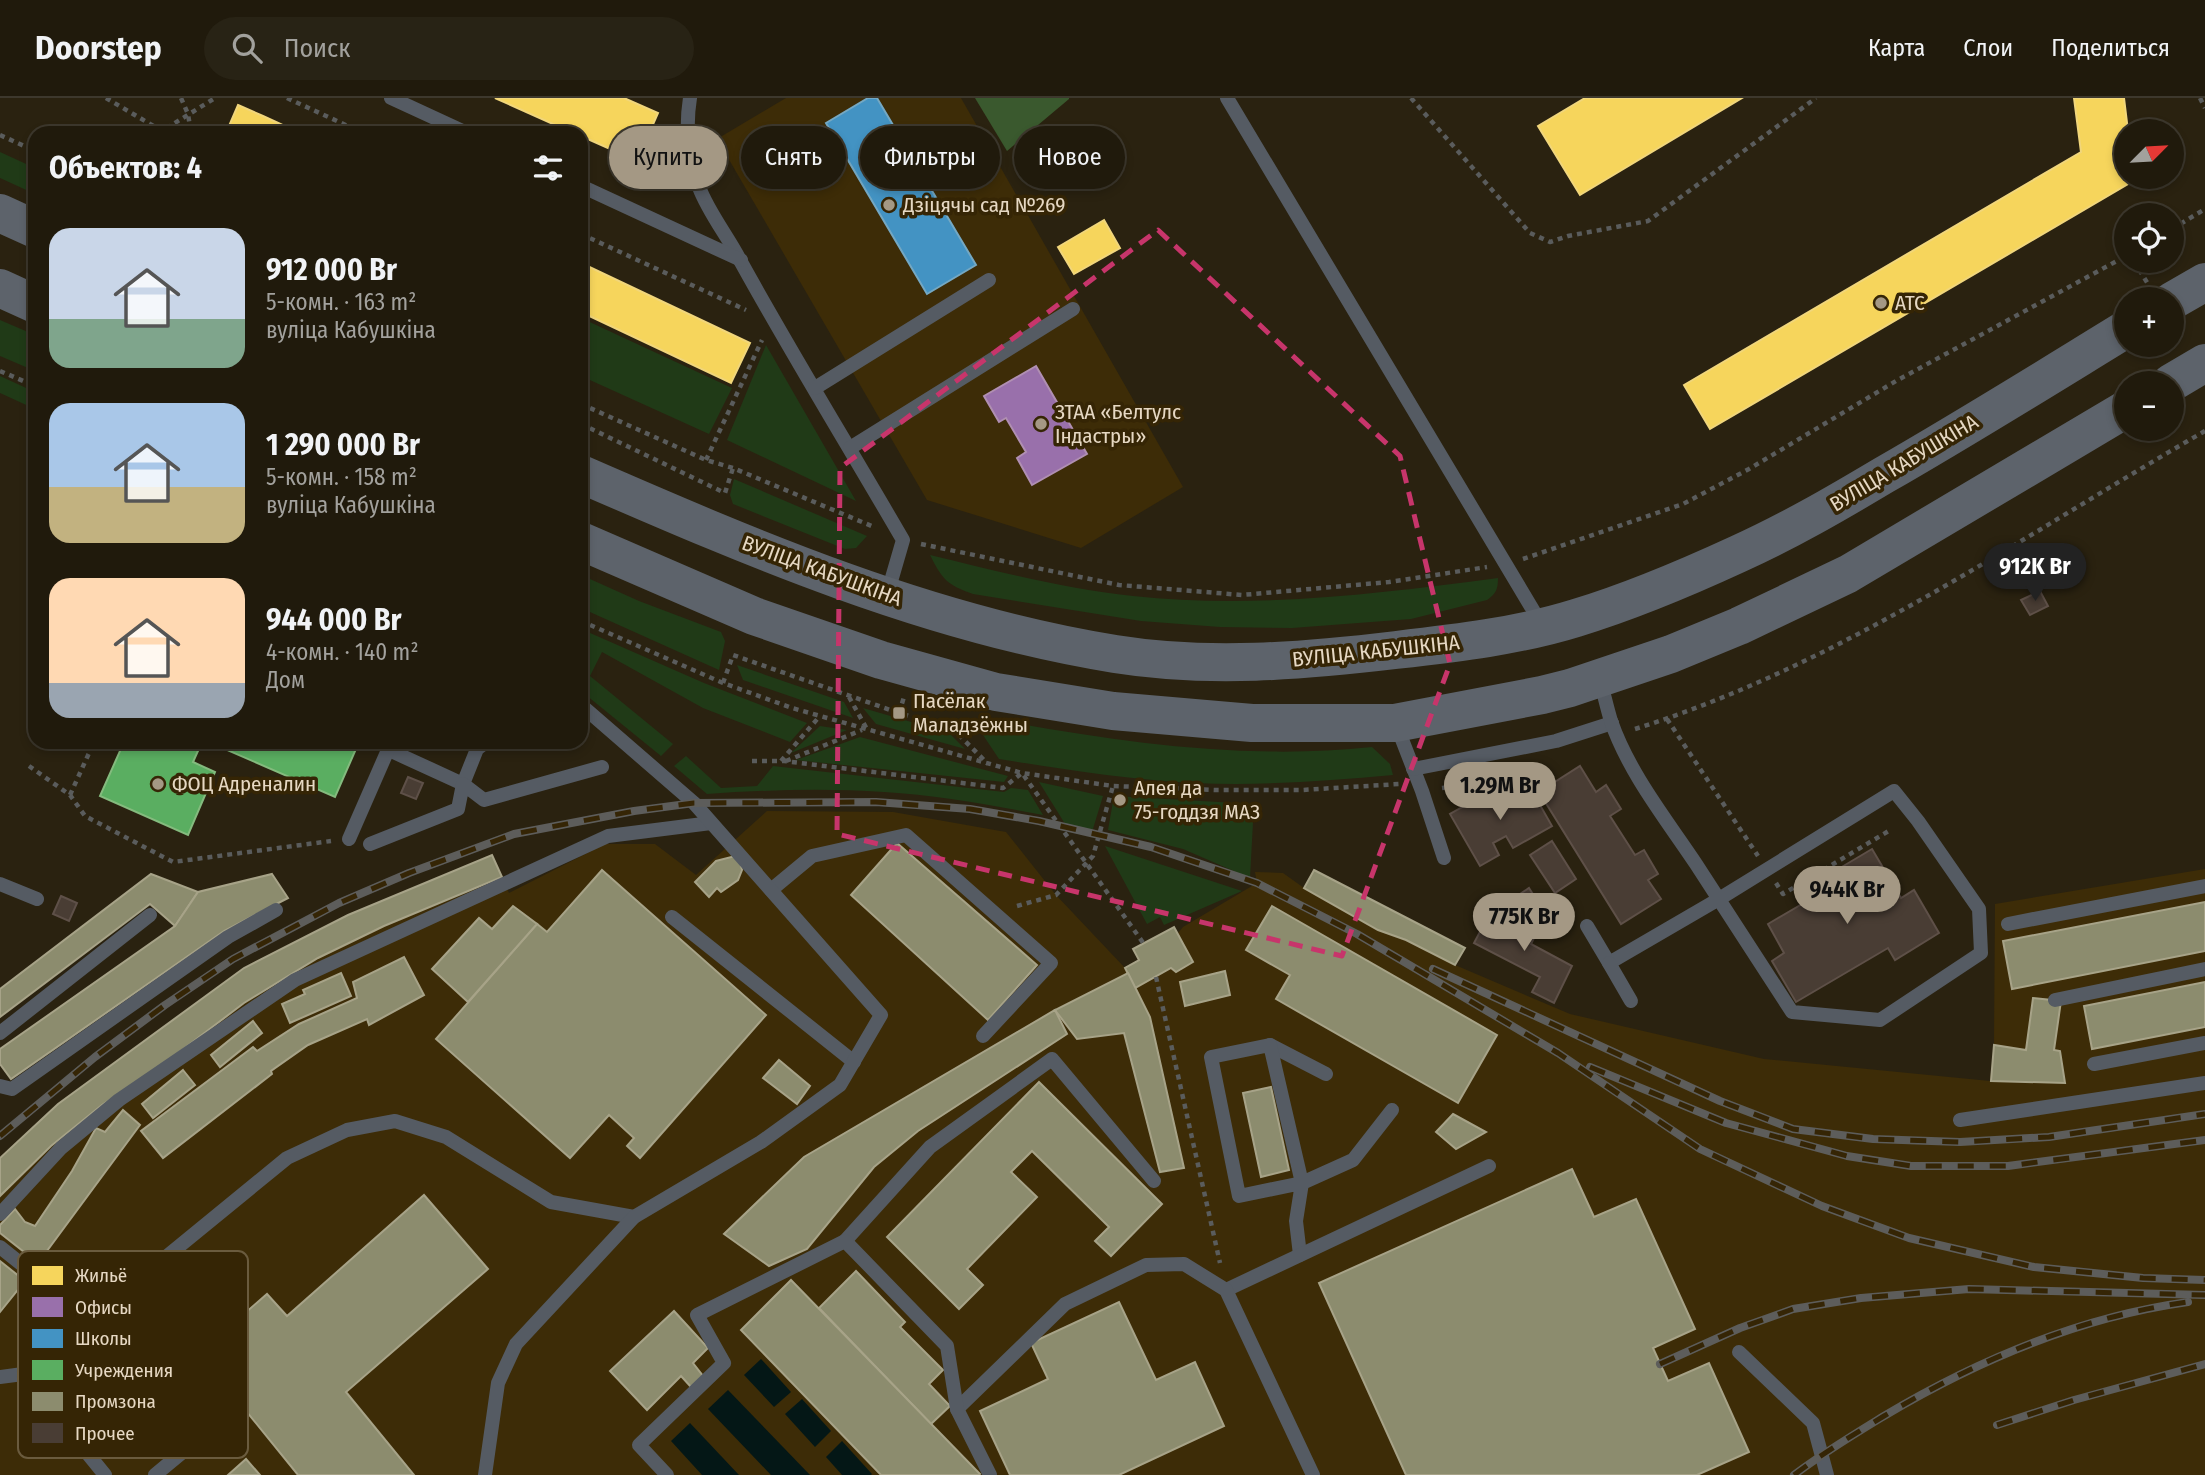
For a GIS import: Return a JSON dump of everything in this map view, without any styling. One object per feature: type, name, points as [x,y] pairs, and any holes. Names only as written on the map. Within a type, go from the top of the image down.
[{"type":"main road","points":[[0,213],[28,226]]},
{"type":"main road","points":[[2184,294],[2205,282]]},
{"type":"main road","points":[[0,288],[28,301]]},
{"type":"main road","name":"ВУЛІЦА КАБУШКІНА","points":[[588,477],[717,533],[887,596],[1007,632],[1115,654],[1181,662],[1318,659],[1484,639],[1543,626],[1619,603],[1743,552],[1823,511],[2114,336]]},
{"type":"main road","points":[[2184,375],[2205,363]]},
{"type":"main road","points":[[588,544],[754,616],[881,660],[996,692],[1113,711],[1252,723],[1395,723],[1542,695],[1671,654],[1740,626],[1848,574],[2114,416]]},
{"type":"main road","points":[[1252,723],[1254,662]]},
{"type":"lane","points":[[391,98],[452,126]]},
{"type":"lane","points":[[690,98],[686,124],[699,189],[772,319],[903,540],[887,596]]},
{"type":"lane","points":[[1227,98],[1543,626]]},
{"type":"lane","points":[[588,189],[741,260]]},
{"type":"lane","points":[[815,388],[989,280]]},
{"type":"lane","points":[[850,449],[1073,309]]},
{"type":"lane","points":[[1599,678],[1612,723],[1638,776],[1719,899],[1792,1012],[1880,1020],[1981,953],[1979,909],[1894,791],[1719,899],[1609,962]]},
{"type":"lane","points":[[485,1475],[498,1383],[516,1344],[634,1217],[761,1142],[840,1086],[881,1015],[694,803],[588,711]]},
{"type":"lane","points":[[1395,723],[1444,858]]},
{"type":"lane","points":[[1413,769],[1556,741],[1612,723]]},
{"type":"lane","points":[[349,839],[389,749]]},
{"type":"lane","points":[[396,749],[463,784],[484,800],[602,767]]},
{"type":"lane","points":[[370,844],[458,809],[463,784],[477,749]]},
{"type":"lane","points":[[0,1214],[61,1147],[119,1100],[295,980],[608,836],[711,823]]},
{"type":"lane","points":[[771,890],[812,856],[906,835],[1051,964],[983,1036]]},
{"type":"lane","points":[[0,884],[37,899]]},
{"type":"lane","points":[[2008,924],[2205,886]]},
{"type":"lane","points":[[0,1086],[12,1089],[229,937],[276,909]]},
{"type":"lane","points":[[0,1033],[150,915]]},
{"type":"lane","points":[[672,917],[854,1062]]},
{"type":"lane","points":[[1587,926],[1631,1001]]},
{"type":"lane","points":[[2055,1000],[2205,969]]},
{"type":"lane","points":[[2094,1064],[2205,1043]]},
{"type":"lane","points":[[1270,1045],[1302,1183],[1296,1221],[1300,1255]]},
{"type":"lane","points":[[1326,1074],[1270,1045],[1211,1057],[1239,1196],[1302,1183],[1353,1160],[1392,1110]]},
{"type":"lane","points":[[667,1475],[639,1445],[724,1363],[698,1315],[845,1241],[930,1147],[1052,1059],[1154,1181]]},
{"type":"lane","points":[[1960,1120],[2205,1083]]},
{"type":"lane","points":[[173,1251],[287,1158],[348,1130],[395,1121],[446,1138],[551,1202],[634,1217]]},
{"type":"lane","points":[[1226,1290],[1489,1166]]},
{"type":"lane","points":[[845,1241],[947,1346],[957,1409],[990,1475]]},
{"type":"lane","points":[[0,1247],[18,1261]]},
{"type":"lane","points":[[957,1409],[1065,1304],[1146,1265],[1184,1264],[1226,1290],[1313,1475]]},
{"type":"lane","points":[[1739,1352],[1813,1423],[1827,1475]]},
{"type":"lane","points":[[0,1377],[18,1375]]},
{"type":"lane","points":[[91,1458],[105,1475]]},
{"type":"lane","points":[[155,1475],[175,1458]]},
{"type":"path","points":[[107,98],[154,126]]},
{"type":"path","points":[[181,98],[190,126]]},
{"type":"path","points":[[170,126],[215,98]]},
{"type":"path","points":[[288,98],[348,126]]},
{"type":"path","points":[[1411,98],[1530,233],[1550,242],[1648,220],[1816,98]]},
{"type":"path","points":[[2200,98],[2205,108]]},
{"type":"path","points":[[0,135],[28,149]]},
{"type":"path","points":[[2184,222],[2205,209]]},
{"type":"path","points":[[588,236],[757,315],[772,319],[706,460]]},
{"type":"path","points":[[588,407],[706,460],[733,468],[903,540],[1119,585],[1241,595],[1390,582],[1505,565],[1683,505],[1896,381],[2114,263]]},
{"type":"path","points":[[0,371],[28,383]]},
{"type":"path","points":[[588,427],[725,493],[733,468]]},
{"type":"path","points":[[723,683],[733,655],[953,729],[989,764]]},
{"type":"path","points":[[783,761],[865,730],[849,696]]},
{"type":"path","points":[[783,761],[819,717]]},
{"type":"path","points":[[1667,719],[1783,894],[1892,829]]},
{"type":"path","points":[[70,795],[91,749]]},
{"type":"path","points":[[752,761],[783,761],[1003,788],[1022,773],[1144,944]]},
{"type":"path","points":[[29,766],[70,795],[85,816],[173,862],[349,839]]},
{"type":"path","points":[[993,913],[1056,895],[1093,856],[1113,786]]},
{"type":"path","points":[[1156,977],[1226,1290]]},
{"type":"highlighted area","points":[[1158,230],[1400,456],[1450,664],[1342,956],[837,834],[840,468]]},
{"type":"shaded area","points":[[786,98],[961,98],[977,126],[860,126],[860,189],[1000,189],[1000,166],[1183,487],[1081,548],[927,500],[746,189],[846,189],[846,126],[741,126],[741,180],[727,156],[727,133]]},
{"type":"shaded area","points":[[767,811],[893,812],[1006,832],[1056,895],[1125,968],[1139,960],[1133,949],[1174,927],[1178,933],[1183,927],[1257,883],[1255,872],[1283,873],[1378,930],[1570,1014],[1764,1059],[1990,1081],[1994,1045],[1995,904],[2205,869],[2205,1475],[0,1475],[0,1158],[58,1104],[244,968],[348,915],[492,855],[509,893],[605,844],[655,844],[696,875]]},
{"type":"shaded area","points":[[761,1359],[791,1392],[774,1407],[744,1375]]},
{"type":"shaded area","points":[[728,1390],[810,1475],[771,1475],[708,1409]]},
{"type":"shaded area","points":[[802,1399],[831,1431],[815,1447],[785,1414]]},
{"type":"shaded area","points":[[690,1423],[739,1475],[702,1475],[671,1441]]},
{"type":"shaded area","points":[[842,1441],[871,1475],[842,1475],[826,1457]]},
{"type":"green space","points":[[975,98],[1069,98],[1037,126],[1014,126],[1014,145],[1007,151],[1000,139],[1000,126],[992,126]]},
{"type":"green space","points":[[0,152],[28,165],[28,191],[0,178]]},
{"type":"green space","points":[[0,320],[28,332],[28,368],[0,356]]},
{"type":"green space","points":[[588,321],[732,388],[709,434],[588,379]]},
{"type":"green space","points":[[766,345],[856,501],[727,440]]},
{"type":"green space","points":[[0,376],[28,389],[28,406],[0,393]]},
{"type":"green space","points":[[734,479],[867,536],[856,548],[845,549],[733,504],[730,495]]},
{"type":"green space","points":[[930,555],[1082,589],[1178,600],[1316,598],[1498,578],[1498,582],[1494,593],[1487,600],[1411,619],[1292,628],[1220,627],[1141,621],[973,594],[946,580]]},
{"type":"green space","points":[[588,578],[721,632],[725,641],[719,670],[588,611]]},
{"type":"green space","points":[[588,632],[704,683],[807,723],[790,742],[703,708],[602,652],[590,676],[673,744],[661,756],[588,697]]},
{"type":"green space","points":[[737,665],[844,702],[853,718],[743,680]]},
{"type":"green space","points":[[863,708],[949,733],[965,749],[876,724]]},
{"type":"green space","points":[[987,718],[1130,741],[1227,750],[1324,751],[1372,747],[1390,764],[1393,775],[1220,784],[1072,770],[999,759],[983,735]]},
{"type":"green space","points":[[820,726],[847,730],[791,753]]},
{"type":"green space","points":[[860,737],[1008,776],[1004,782],[796,760]]},
{"type":"green space","points":[[686,756],[721,788],[757,786],[773,766],[1004,792],[1011,788],[1028,790],[1043,815],[904,793],[795,790],[707,794],[674,766]]},
{"type":"green space","points":[[1039,782],[1103,796],[1092,832],[1067,827]]},
{"type":"green space","points":[[1114,796],[1254,804],[1250,878],[1183,849],[1108,830]]},
{"type":"green space","points":[[1105,846],[1242,891],[1164,925],[1160,917],[1147,924]]},
{"type":"building: Жильё","points":[[495,98],[624,98],[658,113],[652,126],[609,126],[609,148],[588,139],[588,126],[557,126]]},
{"type":"building: Жильё","points":[[1585,98],[1742,98],[1580,195],[1538,126]]},
{"type":"building: Жильё","points":[[2074,98],[2124,98],[2127,119],[2114,119],[2114,189],[2120,189],[1710,429],[1684,385],[2081,152]]},
{"type":"building: Жильё","points":[[238,105],[285,126],[229,126]]},
{"type":"building: Жильё","points":[[1104,220],[1120,248],[1074,274],[1058,247]]},
{"type":"building: Жильё","points":[[588,266],[750,343],[731,383],[588,315]]},
{"type":"building: Офисы","points":[[1036,366],[1087,454],[1032,485],[1017,458],[1026,452],[1006,418],[999,422],[984,396]]},
{"type":"building: Школы","points":[[868,98],[877,98],[894,126],[860,126],[860,181],[846,157],[846,126],[828,126],[826,123]]},
{"type":"building: Школы","points":[[865,189],[931,189],[976,265],[927,294]]},
{"type":"building: Учреждения","name":"ФОЦ Адреналин","points":[[121,749],[199,749],[193,762],[215,772],[188,835],[100,796]]},
{"type":"building: Учреждения","name":"ФОЦ Адреналин","points":[[225,749],[356,749],[335,797]]},
{"type":"building: Промзона","points":[[897,843],[1037,965],[988,1020],[851,895]]},
{"type":"building: Промзона","points":[[492,855],[502,877],[384,926],[318,958],[244,1003],[165,1063],[102,1105],[51,1146],[0,1196],[0,1158],[58,1104],[244,968],[348,915]]},
{"type":"building: Промзона","points":[[735,856],[740,861],[742,870],[738,880],[721,892],[717,888],[709,897],[695,882],[716,861]]},
{"type":"building: Промзона","points":[[602,870],[766,1015],[640,1158],[627,1146],[634,1138],[609,1115],[570,1158],[436,1039],[537,924],[547,932]]},
{"type":"building: Промзона","points":[[1314,870],[1465,948],[1455,965],[1406,940],[1378,930],[1304,888]]},
{"type":"building: Промзона","points":[[151,874],[198,892],[175,926],[150,904],[0,1017],[0,989]]},
{"type":"building: Промзона","points":[[272,874],[288,898],[224,931],[11,1079],[0,1064],[0,1049],[175,926],[198,892]]},
{"type":"building: Промзона","points":[[2205,902],[2205,951],[2012,989],[2003,941]]},
{"type":"building: Промзона","points":[[513,906],[537,924],[468,1002],[432,969],[479,918],[492,929]]},
{"type":"building: Промзона","points":[[1272,906],[1497,1035],[1458,1103],[1276,999],[1290,975],[1246,950]]},
{"type":"building: Промзона","points":[[1174,927],[1193,962],[1176,972],[1171,968],[1135,988],[1125,968],[1139,960],[1133,949]]},
{"type":"building: Промзона","points":[[404,957],[424,995],[369,1025],[367,1019],[308,1045],[271,1071],[272,1074],[163,1158],[141,1131],[253,1047],[257,1051],[299,1024],[357,998],[353,982]]},
{"type":"building: Промзона","points":[[1225,971],[1230,995],[1185,1006],[1180,982]]},
{"type":"building: Промзона","points":[[341,973],[351,996],[290,1023],[282,1004],[305,994],[303,990]]},
{"type":"building: Промзона","points":[[1128,973],[1150,1017],[1184,1168],[1160,1172],[1124,1033],[1077,1039],[1055,1010]]},
{"type":"building: Промзона","points":[[2205,982],[2205,1027],[2092,1049],[2084,1006]]},
{"type":"building: Промзона","points":[[2033,998],[2061,1001],[2054,1050],[2060,1051],[2065,1083],[1991,1081],[1994,1045],[2026,1050]]},
{"type":"building: Промзона","points":[[1055,1010],[1067,1034],[918,1131],[874,1167],[807,1249],[769,1266],[724,1234],[804,1157]]},
{"type":"building: Промзона","points":[[253,1021],[262,1033],[220,1067],[211,1055]]},
{"type":"building: Промзона","points":[[779,1060],[810,1086],[797,1104],[763,1078]]},
{"type":"building: Промзона","points":[[183,1070],[195,1085],[153,1118],[142,1104]]},
{"type":"building: Промзона","points":[[1039,1082],[1162,1204],[1111,1256],[1095,1241],[1109,1227],[1032,1151],[1011,1172],[1037,1197],[967,1269],[983,1285],[959,1309],[887,1237]]},
{"type":"building: Промзона","points":[[1271,1087],[1289,1170],[1261,1177],[1243,1093]]},
{"type":"building: Промзона","points":[[123,1110],[140,1125],[47,1251],[23,1251],[0,1233],[0,1225],[15,1209],[25,1222],[35,1226],[72,1171],[96,1128],[105,1132]]},
{"type":"building: Промзона","points":[[1453,1114],[1486,1132],[1456,1149],[1436,1132]]},
{"type":"building: Промзона","points":[[1572,1169],[1594,1217],[1636,1199],[1695,1329],[1653,1348],[1668,1381],[1709,1363],[1749,1452],[1697,1475],[1406,1475],[1319,1283]]},
{"type":"building: Промзона","points":[[424,1195],[488,1269],[346,1392],[414,1475],[298,1475],[248,1413],[248,1310],[267,1294],[287,1316]]},
{"type":"building: Промзона","points":[[0,1261],[18,1275],[18,1290],[0,1312]]},
{"type":"building: Промзона","points":[[856,1271],[905,1322],[900,1327],[943,1370],[929,1384],[950,1406],[931,1424],[819,1308]]},
{"type":"building: Промзона","points":[[791,1280],[979,1475],[881,1475],[741,1330]]},
{"type":"building: Промзона","points":[[1119,1302],[1156,1380],[1195,1362],[1224,1426],[1119,1475],[1010,1475],[980,1411],[1048,1379],[1031,1343]]},
{"type":"building: Промзона","points":[[674,1311],[708,1348],[693,1363],[703,1376],[691,1387],[681,1376],[647,1410],[610,1371]]},
{"type":"building: Промзона","points":[[246,1459],[260,1475],[228,1475]]},
{"type":"building: Прочее","points":[[2040,591],[2048,606],[2030,615],[2021,600]]},
{"type":"building: Прочее","points":[[1580,766],[1596,792],[1606,785],[1621,809],[1610,816],[1635,855],[1644,850],[1658,874],[1648,880],[1661,899],[1621,924],[1539,792]]},
{"type":"building: Прочее","points":[[408,777],[423,783],[416,799],[401,793]]},
{"type":"building: Прочее","points":[[1528,784],[1552,826],[1513,848],[1506,836],[1493,843],[1499,855],[1480,866],[1450,814],[1484,795],[1491,806]]},
{"type":"building: Прочее","points":[[1552,841],[1576,879],[1555,893],[1530,855]]},
{"type":"building: Прочее","points":[[1872,849],[1901,898],[1914,890],[1939,933],[1895,960],[1888,948],[1796,1002],[1772,961],[1784,953],[1768,924],[1814,897],[1808,887]]},
{"type":"building: Прочее","points":[[1529,888],[1541,907],[1532,913],[1520,894]]},
{"type":"building: Прочее","points":[[61,896],[77,903],[69,921],[53,914]]},
{"type":"building: Прочее","points":[[1492,909],[1537,932],[1531,944],[1572,966],[1554,1003],[1532,992],[1540,977],[1474,943]]},
{"type":"railway","points":[[0,1136],[95,1057],[233,959],[339,903],[409,873],[514,834],[634,811],[694,803],[876,802],[970,809],[1039,821],[1151,847],[1257,883],[1357,934],[1558,1053],[1700,1149],[1822,1206],[1909,1238],[2034,1267],[2143,1278],[2205,1280]]},
{"type":"railway","points":[[1433,969],[1720,1101],[1793,1129],[1873,1139],[1960,1142],[2049,1137],[2205,1114]]},
{"type":"railway","points":[[1590,1067],[1726,1123],[1847,1156],[1911,1166],[2008,1166],[2205,1140]]},
{"type":"railway","points":[[1660,1364],[1740,1328],[1793,1309],[1861,1298],[1969,1289],[2205,1295]]},
{"type":"railway","points":[[1794,1475],[1884,1416],[1993,1359],[2108,1318],[2188,1302]]},
{"type":"railway","points":[[1997,1425],[2074,1400],[2205,1364]]},
{"type":"place","name":"Дзіцячы сад №269","points":[[889,205]]},
{"type":"place","name":"АТС","points":[[1881,303]]},
{"type":"place","name":"ЗТАА «Белтулс Iндастры»","points":[[1041,424]]},
{"type":"place","name":"Пасёлак Маладзёжны","points":[[899,713]]},
{"type":"place","name":"ФОЦ Адреналин","points":[[158,784]]},
{"type":"place","name":"Алея да 75-годдзя МАЗ","points":[[1120,800]]}]
